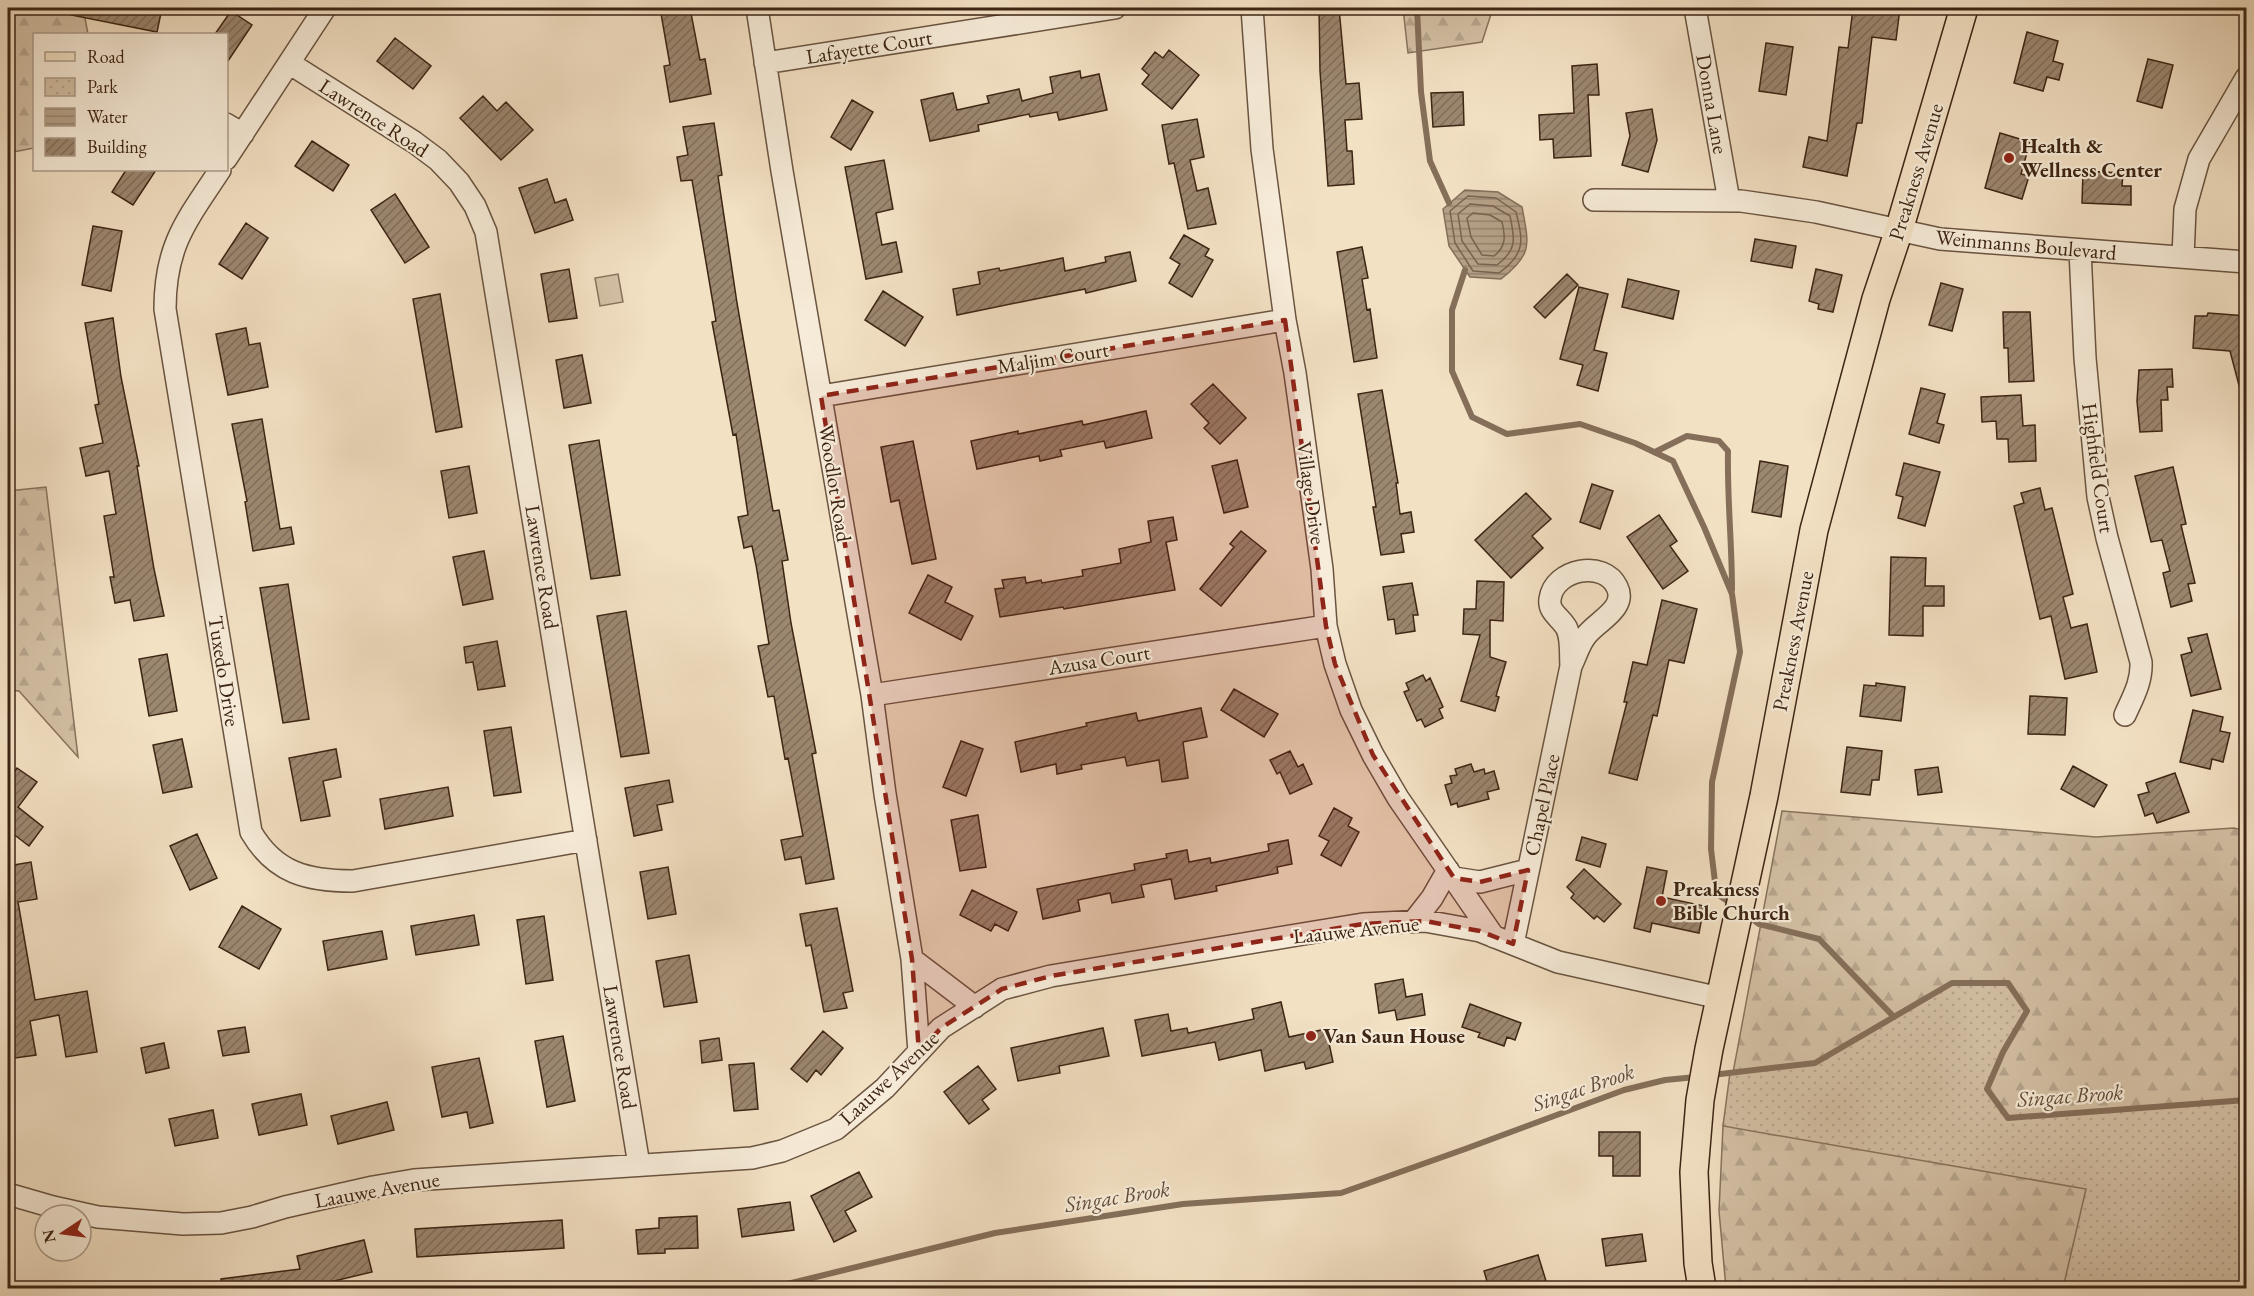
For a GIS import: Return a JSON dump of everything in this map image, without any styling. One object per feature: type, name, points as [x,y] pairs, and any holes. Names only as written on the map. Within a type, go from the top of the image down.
[{"type":"main road","name":"Preakness Avenue","points":[[1702,1288],[1698,1263],[1694,1172],[1704,1076],[1764,796],[1814,530],[1876,298],[1899,230],[1964,8]]},
{"type":"street","points":[[228,152],[235,129],[289,63],[325,8]]},
{"type":"street","name":"Woodlot Road","points":[[757,8],[872,695],[885,794],[912,959],[919,1052]]},
{"type":"street","name":"Lafayette Court","points":[[765,63],[1115,8]]},
{"type":"street","name":"Village Drive","points":[[1252,8],[1262,149],[1322,570],[1326,626],[1335,664],[1351,710],[1398,798],[1451,874],[1503,940]]},
{"type":"street","name":"Donna Lane","points":[[1695,8],[1730,201]]},
{"type":"street","name":"Lawrence Road","points":[[289,63],[414,142],[438,160],[459,182],[475,206],[486,232],[639,1165]]},
{"type":"street","points":[[2183,257],[2185,209],[2199,159],[2247,78]]},
{"type":"street","name":"Tuxedo Drive","points":[[219,171],[182,228],[171,255],[165,282],[165,309],[251,832],[261,848],[286,869],[307,877],[329,881],[352,881],[586,840]]},
{"type":"street","name":"Weinmanns Boulevard","points":[[1593,200],[1730,201],[1816,212],[1940,239],[2247,262]]},
{"type":"street","name":"Highfield Court","points":[[2080,250],[2086,379],[2098,497],[2141,662],[2142,673],[2125,715]]},
{"type":"street","name":"Maljim Court","points":[[821,396],[1285,320]]},
{"type":"street","name":"Azusa Court","points":[[872,695],[1326,626]]},
{"type":"street","name":"Chapel Place","points":[[1503,940],[1528,870],[1571,666]]},
{"type":"street","points":[[1414,921],[1451,874],[1480,882],[1528,870]]},
{"type":"street","name":"Laauwe Avenue","points":[[8,1194],[53,1208],[98,1217],[192,1224],[252,1217],[285,1207],[414,1180],[752,1158],[782,1152],[836,1129],[885,1088],[941,1028],[1002,989],[1051,976],[1363,924],[1414,921],[1450,924],[1503,940],[1558,962],[1720,998]]},
{"type":"street","points":[[912,959],[975,1007]]},
{"type":"highlighted area","points":[[1285,320],[1326,626],[1335,664],[1373,755],[1454,878],[1480,882],[1528,870],[1513,944],[1480,931],[1425,921],[1363,924],[1051,976],[1002,989],[941,1028],[919,1052],[912,959],[821,396]]},
{"type":"green space","points":[[8,8],[83,8],[88,33],[33,33],[33,148],[8,153]]},
{"type":"green space","points":[[1403,8],[1493,8],[1482,42],[1408,53]]},
{"type":"green space","points":[[618,274],[623,302],[600,306],[595,278]]},
{"type":"green space","points":[[46,487],[78,757],[19,691],[8,690],[8,491]]},
{"type":"green space","points":[[1782,811],[2096,837],[2234,828],[2246,831],[2246,1288],[1726,1288],[1719,1211],[1723,1126]]},
{"type":"green space","points":[[1952,983],[2008,983],[2027,1011],[2003,1052],[1987,1089],[2008,1118],[2246,1100],[2246,1288],[2063,1288],[2086,1189],[1723,1126],[1730,1073],[1815,1063]]},
{"type":"water","points":[[1465,190],[1498,192],[1522,207],[1527,240],[1524,255],[1519,263],[1501,279],[1470,277],[1449,246],[1443,209]]},
{"type":"building","points":[[72,8],[162,8],[157,32],[71,15]]},
{"type":"building","points":[[660,8],[690,8],[700,60],[705,59],[711,94],[670,102],[664,66],[670,65]]},
{"type":"building","points":[[1319,8],[1339,8],[1346,84],[1359,83],[1362,119],[1345,120],[1347,151],[1352,151],[1354,184],[1328,186],[1320,71]]},
{"type":"building","points":[[1870,8],[1900,8],[1896,40],[1872,37],[1862,123],[1857,123],[1847,176],[1803,167],[1809,137],[1827,141],[1839,47],[1848,48],[1853,9],[1870,11]]},
{"type":"building","points":[[231,11],[252,25],[228,61],[228,33],[216,33]]},
{"type":"building","points":[[2027,32],[2058,41],[2053,61],[2063,64],[2059,80],[2047,77],[2043,91],[2014,83]]},
{"type":"building","points":[[395,38],[431,66],[413,89],[377,61]]},
{"type":"building","points":[[1766,43],[1793,47],[1786,95],[1759,91]]},
{"type":"building","points":[[1169,50],[1199,75],[1172,109],[1142,84],[1149,75],[1142,69],[1155,52],[1163,58]]},
{"type":"building","points":[[2148,59],[2173,65],[2162,108],[2137,101]]},
{"type":"building","points":[[1597,64],[1599,95],[1588,95],[1591,156],[1554,158],[1553,139],[1540,140],[1539,115],[1574,113],[1572,66]]},
{"type":"building","points":[[1080,71],[1081,78],[1099,74],[1107,110],[1059,120],[1057,112],[1030,117],[1029,114],[978,125],[979,131],[930,141],[921,100],[953,93],[957,110],[989,103],[987,96],[1019,89],[1022,101],[1053,93],[1050,77]]},
{"type":"building","points":[[1463,92],[1464,125],[1433,127],[1431,93]]},
{"type":"building","points":[[483,96],[497,111],[506,102],[533,130],[501,160],[460,118]]},
{"type":"building","points":[[852,100],[873,112],[851,150],[831,137]]},
{"type":"building","points":[[1652,109],[1657,140],[1648,172],[1622,165],[1630,136],[1626,113]]},
{"type":"building","points":[[1197,119],[1204,157],[1190,160],[1197,191],[1208,188],[1216,224],[1188,229],[1174,163],[1169,164],[1162,125]]},
{"type":"building","points":[[714,123],[722,175],[718,176],[737,303],[773,511],[779,510],[788,560],[782,561],[791,623],[816,753],[812,754],[834,879],[806,884],[801,857],[785,860],[781,840],[803,836],[788,758],[785,759],[774,696],[768,697],[758,646],[769,644],[752,546],[744,548],[738,517],[748,515],[736,434],[733,435],[712,322],[716,321],[692,180],[681,181],[677,157],[688,155],[683,127]]},
{"type":"building","name":"Health & Wellness Center","points":[[2000,133],[2030,142],[2021,174],[2029,176],[2022,199],[1985,188]]},
{"type":"building","points":[[312,141],[349,165],[333,191],[295,166]]},
{"type":"building","points":[[884,160],[893,209],[876,213],[882,245],[896,242],[902,272],[866,279],[845,167]]},
{"type":"building","points":[[125,171],[155,171],[133,205],[112,192]]},
{"type":"building","points":[[2083,171],[2123,173],[2122,186],[2131,186],[2131,205],[2082,203]]},
{"type":"building","points":[[547,179],[555,203],[566,199],[573,220],[535,233],[519,188]]},
{"type":"building","points":[[395,194],[429,247],[405,263],[371,210]]},
{"type":"building","points":[[246,223],[268,238],[242,279],[219,264]]},
{"type":"building","points":[[93,226],[122,231],[111,291],[82,285]]},
{"type":"building","points":[[1184,235],[1209,249],[1205,256],[1213,260],[1192,297],[1169,283],[1180,264],[1170,258]]},
{"type":"building","points":[[1755,239],[1796,246],[1792,268],[1751,261]]},
{"type":"building","points":[[1362,247],[1368,278],[1362,279],[1367,310],[1370,309],[1377,358],[1354,362],[1337,252]]},
{"type":"building","points":[[1130,252],[1136,281],[1086,293],[1085,289],[957,315],[953,289],[980,284],[978,272],[999,268],[1000,271],[1063,258],[1065,271],[1106,262],[1105,257]]},
{"type":"building","points":[[569,269],[577,318],[549,322],[541,274]]},
{"type":"building","points":[[1816,269],[1842,275],[1833,312],[1818,309],[1819,304],[1809,301]]},
{"type":"building","points":[[1567,274],[1578,285],[1545,318],[1534,307]]},
{"type":"building","points":[[1628,279],[1679,291],[1673,319],[1622,307]]},
{"type":"building","points":[[1941,283],[1963,289],[1952,331],[1929,325]]},
{"type":"building","points":[[1579,287],[1608,294],[1594,350],[1607,353],[1598,391],[1577,385],[1583,365],[1560,359]]},
{"type":"building","points":[[883,291],[923,317],[905,346],[865,320]]},
{"type":"building","points":[[440,294],[462,427],[436,432],[413,299]]},
{"type":"building","points":[[2003,312],[2030,312],[2034,381],[2009,382],[2008,348],[2004,348]]},
{"type":"building","points":[[2208,313],[2247,316],[2247,393],[2241,393],[2230,351],[2193,348],[2195,316],[2207,316]]},
{"type":"building","points":[[113,318],[121,377],[139,466],[137,466],[154,569],[164,616],[134,621],[130,600],[115,603],[110,577],[114,577],[104,516],[116,514],[109,471],[86,476],[80,448],[103,443],[95,405],[99,404],[85,323]]},
{"type":"building","points":[[246,328],[249,345],[260,343],[268,387],[228,395],[216,334]]},
{"type":"building","points":[[582,355],[591,403],[564,408],[556,360]]},
{"type":"building","points":[[2172,369],[2173,387],[2167,387],[2168,400],[2161,400],[2162,431],[2140,432],[2137,401],[2139,370]]},
{"type":"building","points":[[1213,384],[1246,418],[1220,444],[1204,428],[1209,423],[1191,404]]},
{"type":"building","points":[[1921,388],[1945,394],[1937,423],[1944,425],[1939,443],[1909,434]]},
{"type":"building","points":[[1382,390],[1398,483],[1396,483],[1400,514],[1411,512],[1414,532],[1401,534],[1404,552],[1381,555],[1373,507],[1376,507],[1358,394]]},
{"type":"building","points":[[2021,395],[2023,426],[2035,425],[2036,461],[2009,462],[2008,439],[1997,439],[1996,421],[1982,422],[1981,397]]},
{"type":"building","points":[[1146,411],[1152,438],[1106,448],[1104,441],[1060,450],[1062,456],[1040,461],[1039,456],[977,469],[971,441],[1082,421],[1083,425]]},
{"type":"building","points":[[262,419],[280,529],[291,527],[294,544],[253,551],[245,502],[247,501],[232,424]]},
{"type":"building","points":[[599,440],[620,575],[591,579],[569,445]]},
{"type":"building","points":[[913,441],[936,559],[912,564],[899,500],[891,502],[881,447]]},
{"type":"building","points":[[1237,460],[1248,507],[1224,513],[1212,466]]},
{"type":"building","points":[[1760,461],[1788,466],[1781,517],[1752,512]]},
{"type":"building","points":[[1904,463],[1940,472],[1925,526],[1898,518],[1903,497],[1896,495]]},
{"type":"building","points":[[469,466],[477,513],[449,518],[441,471]]},
{"type":"building","points":[[2173,467],[2186,524],[2181,525],[2195,583],[2188,584],[2192,601],[2171,607],[2163,573],[2170,571],[2162,540],[2151,542],[2135,476]]},
{"type":"building","points":[[1592,484],[1613,491],[1600,529],[1580,522]]},
{"type":"building","points":[[2040,488],[2045,510],[2052,508],[2073,594],[2063,597],[2071,628],[2087,624],[2097,672],[2065,679],[2051,616],[2040,619],[2014,506],[2024,503],[2021,493]]},
{"type":"building","points":[[1526,493],[1551,519],[1532,536],[1543,548],[1511,578],[1475,540]]},
{"type":"building","points":[[1659,515],[1677,541],[1670,546],[1688,571],[1663,589],[1627,537]]},
{"type":"building","points":[[1173,517],[1177,540],[1166,542],[1175,590],[1064,609],[1063,607],[1000,617],[995,589],[1004,588],[1002,580],[1025,577],[1026,583],[1041,580],[1042,583],[1083,576],[1082,570],[1121,563],[1119,549],[1151,542],[1148,521]]},
{"type":"building","points":[[1241,531],[1266,551],[1221,606],[1200,589],[1234,547],[1230,544]]},
{"type":"building","points":[[484,551],[493,599],[463,605],[453,557]]},
{"type":"building","points":[[1891,557],[1926,558],[1925,586],[1944,586],[1944,606],[1923,606],[1923,636],[1889,635]]},
{"type":"building","points":[[928,575],[952,587],[945,602],[973,616],[961,640],[909,613]]},
{"type":"building","points":[[1477,581],[1504,582],[1503,621],[1490,620],[1490,657],[1506,662],[1496,696],[1499,697],[1495,711],[1461,701],[1480,635],[1463,634],[1464,609],[1476,609]]},
{"type":"building","points":[[1412,583],[1418,615],[1413,615],[1415,631],[1396,634],[1394,619],[1388,620],[1383,587]]},
{"type":"building","points":[[288,584],[309,719],[283,723],[260,588]]},
{"type":"building","points":[[1662,600],[1697,609],[1684,663],[1669,660],[1657,716],[1653,715],[1637,780],[1609,773],[1627,702],[1624,702],[1633,662],[1647,665]]},
{"type":"building","points":[[626,611],[649,753],[621,757],[597,616]]},
{"type":"building","points":[[2207,634],[2221,689],[2191,696],[2181,655],[2192,652],[2188,638]]},
{"type":"building","points":[[497,641],[505,686],[478,690],[473,662],[466,663],[464,647]]},
{"type":"building","points":[[167,654],[177,711],[149,716],[139,659]]},
{"type":"building","points":[[1423,675],[1426,681],[1430,678],[1443,707],[1439,709],[1443,718],[1425,727],[1421,719],[1417,721],[1404,692],[1409,690],[1406,683]]},
{"type":"building","points":[[1876,683],[1905,687],[1901,721],[1860,716],[1864,685],[1876,686]]},
{"type":"building","points":[[1234,689],[1278,714],[1264,737],[1221,710]]},
{"type":"building","points":[[2030,696],[2067,698],[2065,735],[2028,734]]},
{"type":"building","points":[[1201,708],[1207,737],[1183,742],[1188,778],[1162,782],[1159,760],[1127,766],[1125,757],[1081,765],[1082,769],[1057,774],[1056,764],[1021,772],[1015,742],[1087,726],[1086,723],[1136,713],[1138,721]]},
{"type":"building","points":[[2193,710],[2223,717],[2220,731],[2230,733],[2223,762],[2212,759],[2210,769],[2180,762]]},
{"type":"building","points":[[511,727],[521,792],[494,796],[484,731]]},
{"type":"building","points":[[182,739],[192,787],[163,793],[153,745]]},
{"type":"building","points":[[961,741],[983,749],[966,796],[943,787]]},
{"type":"building","points":[[1847,747],[1882,751],[1879,780],[1872,780],[1870,795],[1841,792]]},
{"type":"building","points":[[336,749],[341,777],[323,781],[330,816],[301,821],[289,758]]},
{"type":"building","points":[[1290,751],[1298,767],[1303,764],[1312,784],[1290,794],[1280,772],[1277,774],[1270,760]]},
{"type":"building","points":[[1471,764],[1474,772],[1484,769],[1485,774],[1494,771],[1499,789],[1487,792],[1489,799],[1458,807],[1457,803],[1451,805],[1445,785],[1452,783],[1450,776],[1457,775],[1455,769]]},
{"type":"building","points":[[2073,766],[2107,785],[2094,807],[2061,789]]},
{"type":"building","points":[[1938,767],[1942,792],[1918,795],[1915,770]]},
{"type":"building","points":[[17,768],[37,782],[18,807],[43,827],[29,846],[8,830],[8,781]]},
{"type":"building","points":[[2175,773],[2189,812],[2157,823],[2153,813],[2145,816],[2138,795],[2149,792],[2146,783]]},
{"type":"building","points":[[669,780],[673,802],[657,805],[662,830],[634,836],[625,788]]},
{"type":"building","points":[[448,787],[453,816],[385,829],[380,799]]},
{"type":"building","points":[[1334,808],[1352,818],[1348,826],[1359,832],[1341,866],[1321,855],[1329,841],[1319,836]]},
{"type":"building","points":[[978,815],[986,867],[960,871],[951,820]]},
{"type":"building","points":[[197,834],[217,878],[190,890],[170,846]]},
{"type":"building","points":[[1582,837],[1606,844],[1600,867],[1576,860]]},
{"type":"building","points":[[1288,840],[1292,864],[1277,867],[1278,873],[1216,886],[1217,891],[1175,899],[1171,879],[1141,885],[1144,897],[1112,903],[1110,893],[1078,900],[1080,911],[1043,919],[1037,889],[1135,870],[1134,864],[1167,858],[1166,854],[1187,850],[1189,862],[1210,858],[1211,863],[1269,851],[1268,844]]},
{"type":"building","points":[[31,862],[37,899],[18,902],[35,1000],[87,991],[97,1052],[66,1057],[59,1015],[30,1021],[36,1055],[8,1059],[8,866]]},
{"type":"building","points":[[668,867],[676,914],[648,919],[640,872]]},
{"type":"building","name":"Preakness Bible Church","points":[[1647,867],[1667,871],[1662,897],[1704,906],[1699,933],[1652,923],[1650,932],[1634,928]]},
{"type":"building","points":[[1584,869],[1621,904],[1604,922],[1597,916],[1594,919],[1571,898],[1574,894],[1567,887]]},
{"type":"building","points":[[972,890],[1017,912],[1008,931],[995,924],[991,931],[960,915]]},
{"type":"building","points":[[242,906],[281,929],[259,969],[219,947]]},
{"type":"building","points":[[837,908],[853,991],[843,993],[847,1008],[824,1012],[811,945],[806,946],[800,914]]},
{"type":"building","points":[[474,915],[479,945],[416,955],[411,926]]},
{"type":"building","points":[[544,916],[553,980],[526,984],[517,920]]},
{"type":"building","points":[[382,931],[387,959],[328,970],[323,941]]},
{"type":"building","points":[[689,955],[697,1002],[664,1007],[656,961]]},
{"type":"building","points":[[1403,979],[1406,997],[1422,994],[1425,1015],[1397,1020],[1395,1010],[1379,1013],[1375,984]]},
{"type":"building","name":"Van Saun House","points":[[1281,1002],[1289,1037],[1326,1029],[1333,1062],[1306,1069],[1304,1062],[1265,1071],[1261,1050],[1219,1060],[1215,1042],[1142,1056],[1135,1020],[1168,1014],[1171,1031],[1187,1028],[1188,1033],[1254,1019],[1252,1009]]},
{"type":"building","points":[[1470,1004],[1521,1023],[1515,1040],[1507,1037],[1504,1046],[1478,1037],[1480,1033],[1462,1027]]},
{"type":"building","points":[[245,1027],[249,1052],[223,1056],[218,1031]]},
{"type":"building","points":[[1103,1028],[1109,1056],[1059,1066],[1060,1073],[1018,1081],[1011,1048]]},
{"type":"building","points":[[823,1031],[843,1048],[821,1075],[816,1070],[807,1082],[791,1069]]},
{"type":"building","points":[[563,1036],[575,1101],[547,1107],[535,1041]]},
{"type":"building","points":[[719,1038],[722,1060],[702,1063],[700,1041]]},
{"type":"building","points":[[164,1043],[169,1068],[146,1073],[141,1048]]},
{"type":"building","points":[[479,1058],[493,1123],[470,1128],[467,1112],[442,1117],[432,1067]]},
{"type":"building","points":[[754,1063],[758,1109],[734,1111],[729,1065]]},
{"type":"building","points":[[978,1066],[996,1089],[982,1100],[989,1109],[969,1124],[944,1092]]},
{"type":"building","points":[[301,1094],[307,1125],[259,1135],[252,1104]]},
{"type":"building","points":[[387,1102],[394,1130],[338,1144],[331,1116]]},
{"type":"building","points":[[213,1110],[218,1138],[175,1146],[169,1119]]},
{"type":"building","points":[[1599,1132],[1640,1132],[1640,1176],[1613,1176],[1613,1156],[1599,1156]]},
{"type":"building","points":[[859,1172],[872,1197],[845,1211],[856,1231],[834,1242],[811,1196]]},
{"type":"building","points":[[790,1202],[794,1230],[742,1237],[738,1209]]},
{"type":"building","points":[[697,1216],[698,1248],[665,1249],[665,1253],[638,1254],[636,1230],[659,1228],[659,1218]]},
{"type":"building","points":[[562,1220],[564,1248],[417,1257],[415,1229]]},
{"type":"building","points":[[1642,1234],[1646,1261],[1606,1266],[1602,1239]]},
{"type":"building","points":[[364,1240],[372,1272],[305,1288],[221,1288],[221,1279],[300,1269],[297,1256]]},
{"type":"building","points":[[1538,1255],[1546,1281],[1522,1288],[1489,1288],[1484,1271]]},
{"type":"waterway","points":[[1417,8],[1421,92],[1430,161],[1449,203]]},
{"type":"waterway","points":[[1465,270],[1452,310],[1452,371],[1472,417],[1507,434],[1580,424],[1635,443],[1673,461],[1704,527],[1732,594],[1740,652],[1712,782],[1711,849],[1715,882],[1720,896],[1732,904]]},
{"type":"waterway","points":[[1655,452],[1687,436],[1719,441],[1728,451],[1732,590]]},
{"type":"waterway","points":[[1746,914],[1759,924],[1819,939],[1894,1017]]},
{"type":"waterway","name":"Singac Brook","points":[[1712,1075],[1815,1063],[1952,983],[2008,983],[2027,1011],[2003,1052],[1987,1089],[2008,1118],[2246,1100]]},
{"type":"waterway","name":"Singac Brook","points":[[771,1288],[995,1233],[1183,1204],[1341,1193],[1624,1090],[1665,1080],[1696,1077]]},
{"type":"place","name":"Health & Wellness Center","points":[[2009,158]]},
{"type":"place","name":"Preakness Bible Church","points":[[1661,901]]},
{"type":"place","name":"Van Saun House","points":[[1311,1036]]}]
